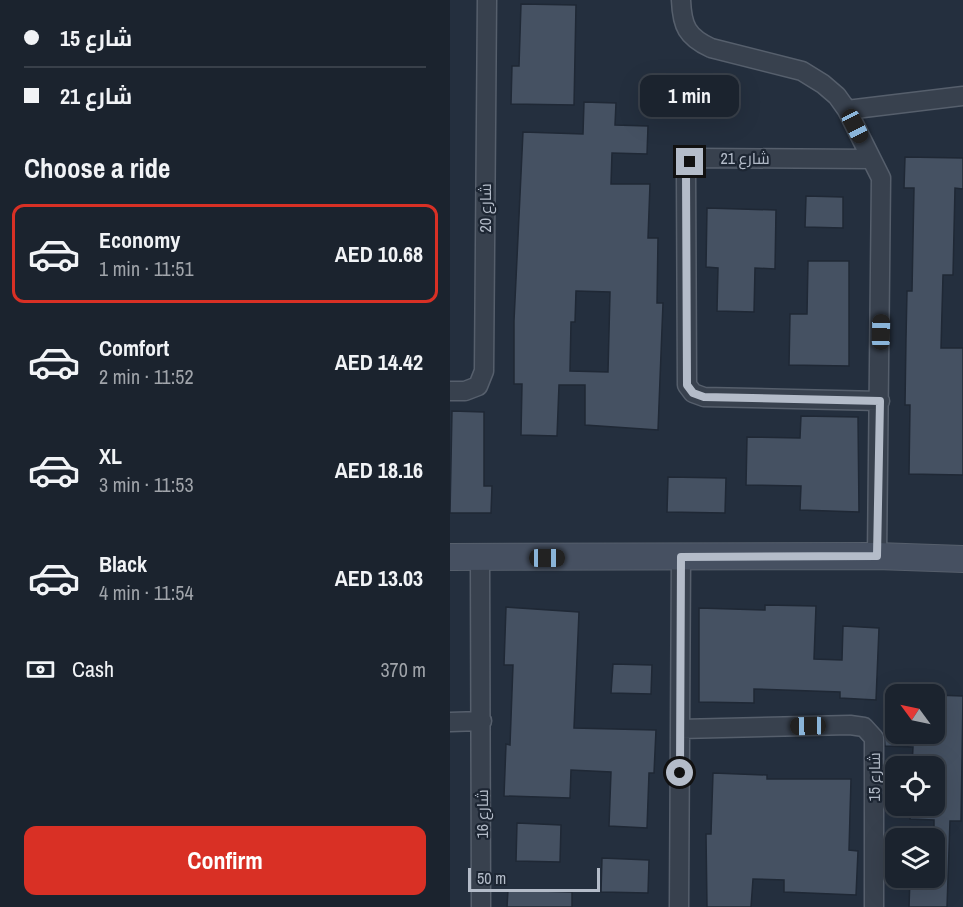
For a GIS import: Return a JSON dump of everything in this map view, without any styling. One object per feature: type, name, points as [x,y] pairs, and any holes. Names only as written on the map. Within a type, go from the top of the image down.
[{"type":"street","name":"شارع 20","points":[[450,391],[465,391],[478,386],[484,371],[487,0]]},
{"type":"street","points":[[681,0],[684,28],[698,42],[711,48],[802,71],[837,96],[881,178],[883,194],[877,556]]},
{"type":"street","points":[[846,110],[963,96]]},
{"type":"street","name":"شارع 21","points":[[871,159],[697,158],[690,162],[686,172],[687,385],[693,393],[704,397],[880,401]]},
{"type":"street","points":[[450,557],[877,556],[963,559]]},
{"type":"street","points":[[679,907],[681,557]]},
{"type":"street","name":"شارع 16","points":[[480,558],[481,907]]},
{"type":"street","points":[[450,722],[482,721]]},
{"type":"street","name":"شارع 15","points":[[680,729],[850,725],[864,727],[874,738],[874,907]]},
{"type":"building","points":[[521,4],[576,5],[574,105],[511,104],[512,66],[519,66]]},
{"type":"building","points":[[584,102],[616,103],[615,125],[648,126],[647,154],[612,153],[611,184],[650,184],[648,238],[658,238],[657,303],[663,303],[658,430],[585,425],[585,385],[559,385],[557,436],[521,435],[522,384],[514,384],[514,321],[523,132],[583,134]],"holes":[[[576,291],[610,292],[608,372],[570,371],[571,322],[575,322]]]},
{"type":"building","points":[[905,157],[963,158],[963,189],[955,188],[953,275],[943,275],[941,348],[963,348],[963,475],[909,474],[910,405],[905,405],[906,338],[907,291],[912,291],[914,188],[904,188]]},
{"type":"building","points":[[806,196],[843,197],[843,228],[805,227]]},
{"type":"building","points":[[707,208],[776,210],[775,269],[755,268],[754,312],[717,311],[718,268],[706,267]]},
{"type":"building","points":[[808,261],[849,261],[849,366],[789,365],[790,314],[807,314]]},
{"type":"building","points":[[452,411],[484,412],[484,486],[492,486],[491,513],[450,513]]},
{"type":"building","points":[[801,416],[858,417],[859,512],[800,510],[801,486],[746,485],[747,437],[800,438]]},
{"type":"building","points":[[668,477],[726,478],[725,513],[667,512]]},
{"type":"building","points":[[765,605],[816,606],[814,659],[842,660],[843,626],[879,628],[876,700],[840,698],[840,692],[754,689],[754,703],[699,702],[699,608],[765,610]]},
{"type":"building","points":[[506,607],[579,612],[574,728],[656,730],[654,773],[649,773],[647,828],[609,826],[611,772],[571,770],[570,798],[504,796],[506,744],[510,745],[513,665],[504,665]]},
{"type":"building","points":[[613,664],[652,665],[651,694],[611,693]]},
{"type":"building","points":[[945,695],[963,696],[961,821],[950,821],[947,907],[909,907],[910,888],[945,888],[945,828],[934,828],[934,820],[910,819],[910,816],[945,816],[945,756],[913,756],[913,747],[885,746],[884,734],[885,744],[945,744]]},
{"type":"building","points":[[713,773],[767,775],[767,779],[851,779],[849,850],[858,851],[856,895],[784,892],[784,880],[753,879],[751,907],[707,907],[706,834],[711,834]]},
{"type":"building","points":[[517,823],[561,825],[560,862],[516,861]]},
{"type":"building","points":[[602,858],[649,860],[648,893],[601,892]]},
{"type":"building","points":[[508,890],[572,892],[572,907],[507,907]]},
{"type":"route","points":[[680,773],[681,557],[877,556],[880,401],[704,397],[689,389],[687,385],[686,172],[690,162]]}]
